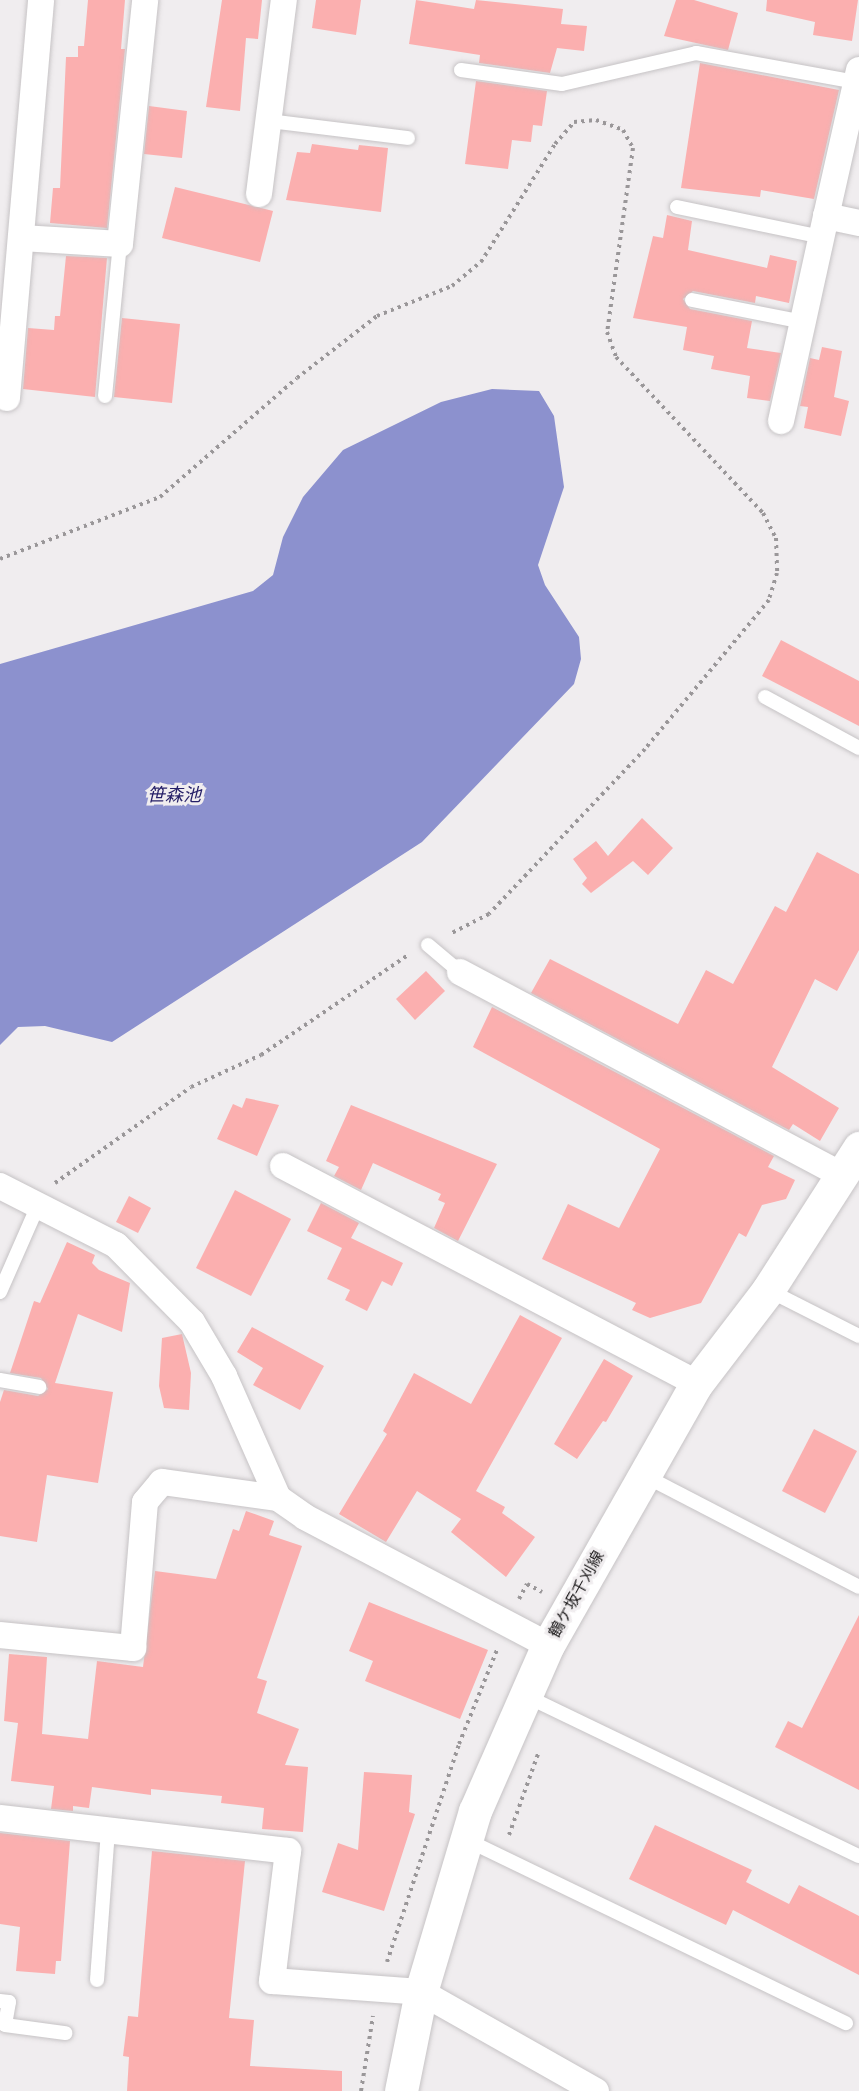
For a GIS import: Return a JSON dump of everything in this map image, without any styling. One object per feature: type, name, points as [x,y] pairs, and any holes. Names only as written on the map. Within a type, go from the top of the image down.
[{"type":"main road","name":"鶴ケ坂千刈線","points":[[401,2091],[421,1992],[475,1811],[548,1645],[697,1383],[768,1290],[859,1148]]},
{"type":"street","points":[[7,398],[41,0]]},
{"type":"street","points":[[22,238],[120,244],[145,0]]},
{"type":"street","points":[[259,194],[284,0]]},
{"type":"street","points":[[781,421],[857,76]]},
{"type":"street","points":[[824,226],[859,223]]},
{"type":"street","points":[[460,972],[841,1174]]},
{"type":"street","points":[[283,1167],[697,1383]]},
{"type":"street","points":[[0,1186],[46,1194],[116,1245],[192,1322],[224,1376],[278,1498]]},
{"type":"street","points":[[0,1635],[133,1648],[145,1502],[162,1482],[278,1498],[305,1517],[548,1645]]},
{"type":"street","points":[[0,1818],[288,1851],[272,1981],[421,1992],[596,2091]]},
{"type":"lane","points":[[461,70],[562,84],[696,53],[857,76]]},
{"type":"lane","points":[[269,121],[408,138]]},
{"type":"lane","points":[[677,207],[824,226]]},
{"type":"lane","points":[[105,396],[120,244]]},
{"type":"lane","points":[[692,300],[803,322]]},
{"type":"lane","points":[[765,697],[859,748]]},
{"type":"lane","points":[[428,945],[460,972]]},
{"type":"lane","points":[[0,1292],[46,1194]]},
{"type":"lane","points":[[768,1290],[859,1336]]},
{"type":"lane","points":[[0,1380],[39,1387]]},
{"type":"lane","points":[[643,1475],[859,1587]]},
{"type":"lane","points":[[526,1696],[859,1856]]},
{"type":"lane","points":[[97,1980],[108,1830]]},
{"type":"lane","points":[[467,1840],[846,2023]]},
{"type":"lane","points":[[0,2001],[9,2002],[5,2025],[65,2033]]},
{"type":"path","points":[[0,559],[160,497],[297,378],[377,316],[452,286],[481,262],[555,144],[574,122],[596,120],[623,130],[633,147],[607,332],[616,357],[763,513],[777,538],[777,573],[769,600],[645,749],[489,914],[398,960],[261,1055],[191,1087],[46,1194]]},
{"type":"water","name":"笹森池","points":[[492,389],[539,391],[554,416],[564,487],[538,565],[545,585],[579,637],[581,659],[574,684],[422,842],[112,1042],[45,1026],[18,1027],[0,1045],[0,664],[253,591],[273,575],[283,537],[303,497],[343,450],[441,402]]},
{"type":"building","points":[[88,0],[125,0],[121,49],[125,49],[107,228],[50,223],[53,188],[60,188],[66,57],[78,57],[78,46],[84,46]]},
{"type":"building","points":[[222,0],[262,0],[258,39],[246,38],[240,111],[206,107]]},
{"type":"building","points":[[316,0],[361,0],[356,35],[312,28]]},
{"type":"building","points":[[416,0],[474,9],[476,0],[563,9],[561,24],[587,26],[584,51],[557,48],[550,73],[479,63],[480,55],[409,44]]},
{"type":"building","points":[[676,0],[694,0],[738,13],[728,50],[664,36]]},
{"type":"building","points":[[767,0],[858,0],[852,41],[813,35],[815,22],[766,11]]},
{"type":"building","points":[[700,63],[839,90],[814,199],[761,190],[760,197],[681,188]]},
{"type":"building","points":[[476,81],[547,91],[542,126],[533,125],[531,142],[512,140],[508,169],[465,164]]},
{"type":"building","points":[[149,106],[187,111],[182,158],[144,154]]},
{"type":"building","points":[[312,144],[358,150],[359,145],[388,148],[381,212],[286,200],[297,152],[310,153]]},
{"type":"building","points":[[175,187],[273,211],[260,262],[162,238]]},
{"type":"building","points":[[667,215],[692,221],[688,250],[767,268],[770,255],[797,261],[789,303],[756,296],[755,303],[693,291],[683,299],[690,309],[752,321],[747,348],[781,353],[770,401],[747,398],[750,376],[711,369],[714,356],[683,350],[687,327],[633,318],[653,236],[663,238]]},
{"type":"building","points":[[66,256],[107,258],[95,397],[23,389],[28,328],[54,330],[55,316],[60,316]]},
{"type":"building","points":[[122,318],[180,324],[172,403],[114,397]]},
{"type":"building","points":[[822,347],[842,351],[834,397],[849,401],[841,436],[804,428],[808,407],[800,406],[810,358],[819,360]]},
{"type":"building","points":[[781,640],[859,681],[859,726],[762,676]]},
{"type":"building","points":[[642,818],[673,848],[648,875],[633,861],[591,893],[582,884],[587,878],[573,859],[596,841],[608,856]]},
{"type":"building","points":[[817,852],[859,874],[859,950],[837,991],[815,979],[772,1067],[839,1108],[820,1141],[793,1124],[789,1130],[531,993],[550,959],[678,1024],[706,970],[733,984],[775,906],[786,912]]},
{"type":"building","points":[[426,971],[445,991],[415,1020],[396,999]]},
{"type":"building","points":[[492,1007],[774,1156],[768,1167],[795,1180],[786,1199],[762,1205],[746,1237],[739,1233],[701,1303],[650,1318],[632,1310],[636,1303],[542,1259],[568,1204],[619,1228],[660,1149],[473,1047]]},
{"type":"building","points":[[246,1098],[279,1105],[257,1156],[217,1139],[233,1104],[242,1108]]},
{"type":"building","points":[[351,1105],[497,1164],[458,1241],[434,1228],[445,1203],[438,1200],[441,1194],[373,1163],[361,1190],[334,1176],[339,1167],[326,1161]]},
{"type":"building","points":[[235,1190],[291,1219],[251,1296],[196,1268]]},
{"type":"building","points":[[129,1196],[151,1208],[138,1233],[116,1222]]},
{"type":"building","points":[[321,1203],[359,1223],[351,1238],[403,1263],[392,1286],[382,1281],[367,1311],[345,1300],[350,1290],[327,1279],[342,1248],[307,1231]]},
{"type":"building","points":[[67,1242],[95,1255],[92,1263],[99,1270],[130,1283],[122,1332],[78,1314],[55,1383],[113,1392],[98,1483],[47,1475],[37,1542],[0,1536],[0,1402],[4,1390],[38,1396],[48,1389],[41,1378],[10,1373],[34,1301],[40,1303]]},
{"type":"building","points":[[520,1315],[562,1338],[476,1491],[505,1507],[502,1513],[535,1537],[506,1577],[451,1532],[461,1519],[417,1491],[386,1542],[339,1514],[387,1434],[383,1431],[414,1373],[471,1404]]},
{"type":"building","points":[[252,1327],[324,1366],[300,1410],[253,1385],[263,1368],[237,1352]]},
{"type":"building","points":[[182,1334],[191,1373],[189,1410],[164,1408],[159,1386],[162,1338]]},
{"type":"building","points":[[604,1359],[633,1376],[606,1422],[603,1421],[577,1459],[554,1444]]},
{"type":"building","points":[[814,1429],[857,1451],[825,1513],[782,1491]]},
{"type":"building","points":[[246,1511],[274,1521],[269,1535],[302,1546],[257,1678],[267,1681],[257,1713],[299,1729],[285,1765],[308,1767],[303,1832],[262,1829],[264,1808],[221,1803],[222,1796],[151,1789],[151,1795],[92,1787],[89,1808],[73,1806],[73,1811],[51,1809],[54,1786],[11,1781],[18,1723],[4,1721],[9,1654],[47,1657],[42,1734],[88,1739],[97,1661],[143,1667],[155,1571],[216,1579],[233,1529],[239,1531]]},
{"type":"building","points":[[369,1602],[488,1650],[460,1719],[365,1681],[373,1661],[349,1651]]},
{"type":"building","points":[[859,1615],[859,1790],[775,1747],[788,1721],[802,1728]]},
{"type":"building","points":[[364,1772],[412,1775],[409,1812],[415,1814],[384,1911],[322,1892],[338,1843],[358,1850]]},
{"type":"building","points":[[655,1825],[752,1870],[746,1882],[789,1904],[799,1885],[859,1916],[859,1975],[733,1910],[726,1925],[629,1879]]},
{"type":"building","points":[[0,1833],[70,1841],[61,1961],[56,1961],[55,1974],[16,1971],[20,1927],[0,1924]]},
{"type":"building","points":[[152,1851],[245,1861],[229,2018],[254,2020],[250,2066],[342,2071],[342,2091],[127,2091],[129,2057],[123,2056],[128,2016],[138,2017]]}]
